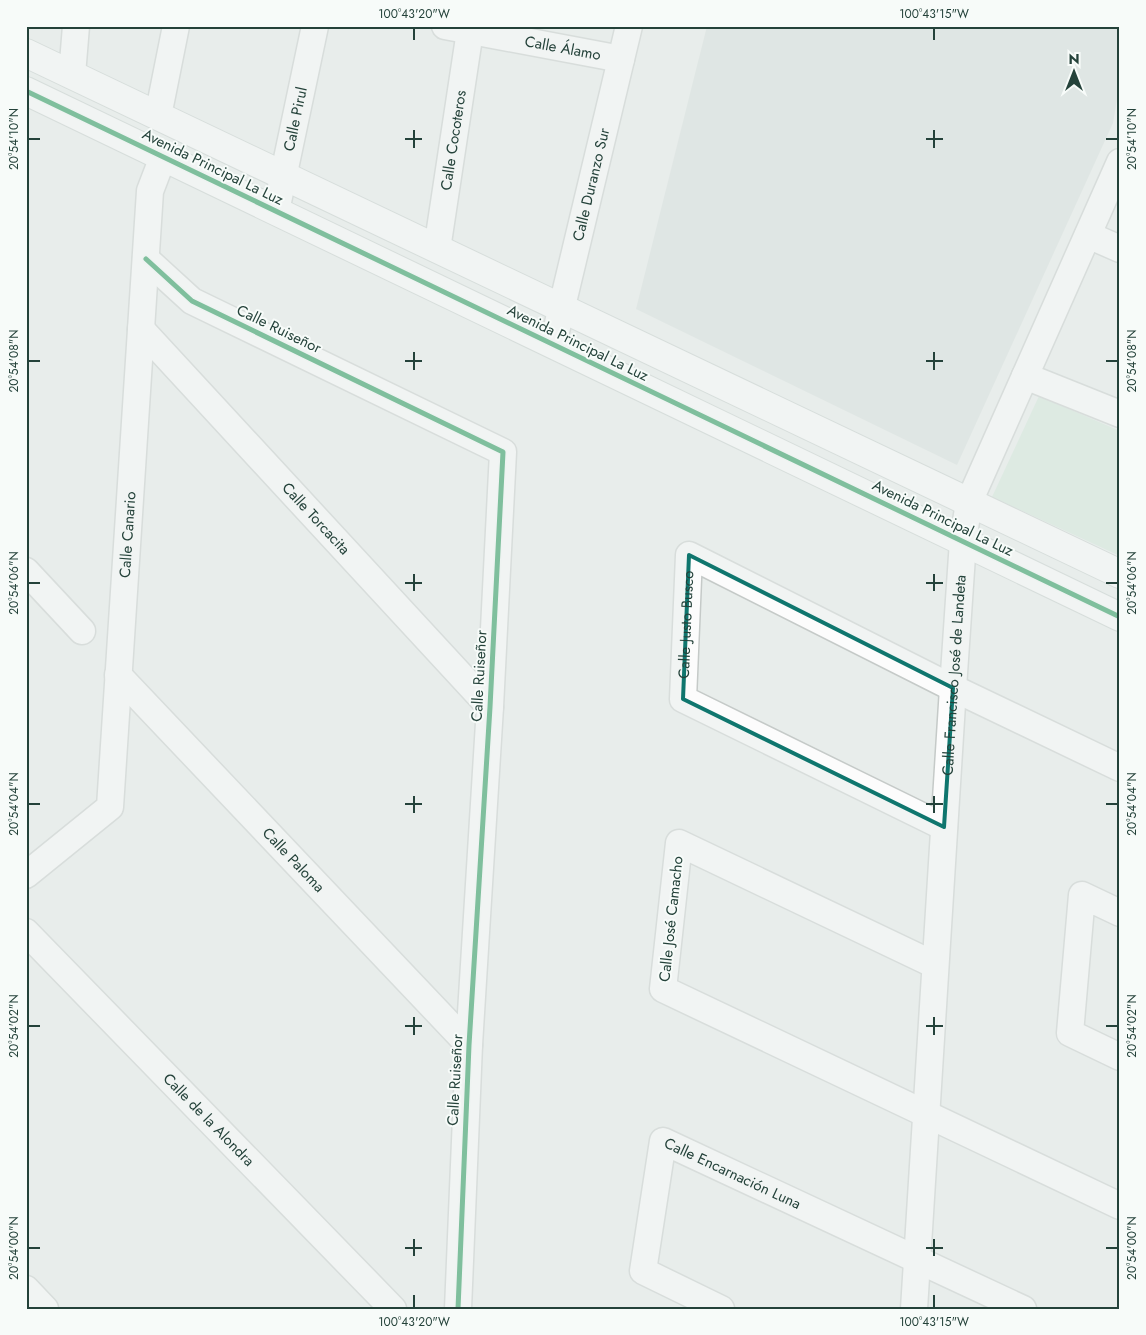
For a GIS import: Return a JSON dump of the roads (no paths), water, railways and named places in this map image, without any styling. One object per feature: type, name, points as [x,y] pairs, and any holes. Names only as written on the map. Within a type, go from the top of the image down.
[{"type":"street","points":[[72,75],[76,26]]},
{"type":"street","points":[[158,116],[176,26]]},
{"type":"street","name":"Calle Pirul","points":[[276,211],[315,26]]},
{"type":"street","name":"Calle Duranzo Sur","points":[[553,344],[629,26]]},
{"type":"street","name":"Calle Álamo","points":[[458,29],[621,59]]},
{"type":"street","name":"Calle Cocoteros","points":[[437,249],[458,29]]},
{"type":"street","name":"Avenida Principal La Luz","points":[[26,53],[1120,574]]},
{"type":"street","name":"Avenida Principal La Luz","points":[[26,91],[1120,617]]},
{"type":"street","name":"Calle Canario","points":[[26,874],[110,807],[150,191],[163,157]]},
{"type":"street","name":"Calle Francisco José de Landeta","points":[[914,1309],[963,541],[969,502],[1120,162]]},
{"type":"street","points":[[1088,235],[1120,249]]},
{"type":"street","name":"Calle Ruiseñor","points":[[146,259],[192,301],[503,452],[490,706],[469,1045],[458,1309]]},
{"type":"street","name":"Calle Torcacita","points":[[141,329],[490,706]]},
{"type":"street","points":[[1025,376],[1120,414]]},
{"type":"street","name":"Calle Justo Busco","points":[[944,827],[683,698],[689,555],[953,688]]},
{"type":"street","points":[[26,571],[82,631]]},
{"type":"street","name":"Calle Paloma","points":[[118,675],[469,1045]]},
{"type":"street","points":[[953,688],[1120,768]]},
{"type":"street","name":"Calle José Camacho","points":[[926,1113],[663,989],[679,843],[935,965]]},
{"type":"street","points":[[1120,913],[1082,895],[1070,1033],[1120,1057]]},
{"type":"street","name":"Calle de la Alondra","points":[[26,932],[393,1309]]},
{"type":"street","points":[[926,1113],[1120,1206]]},
{"type":"street","name":"Calle Encarnación Luna","points":[[721,1309],[643,1271],[663,1141],[917,1258]]},
{"type":"street","points":[[917,1258],[1023,1309]]},
{"type":"street","points":[[26,1289],[45,1309]]}]
